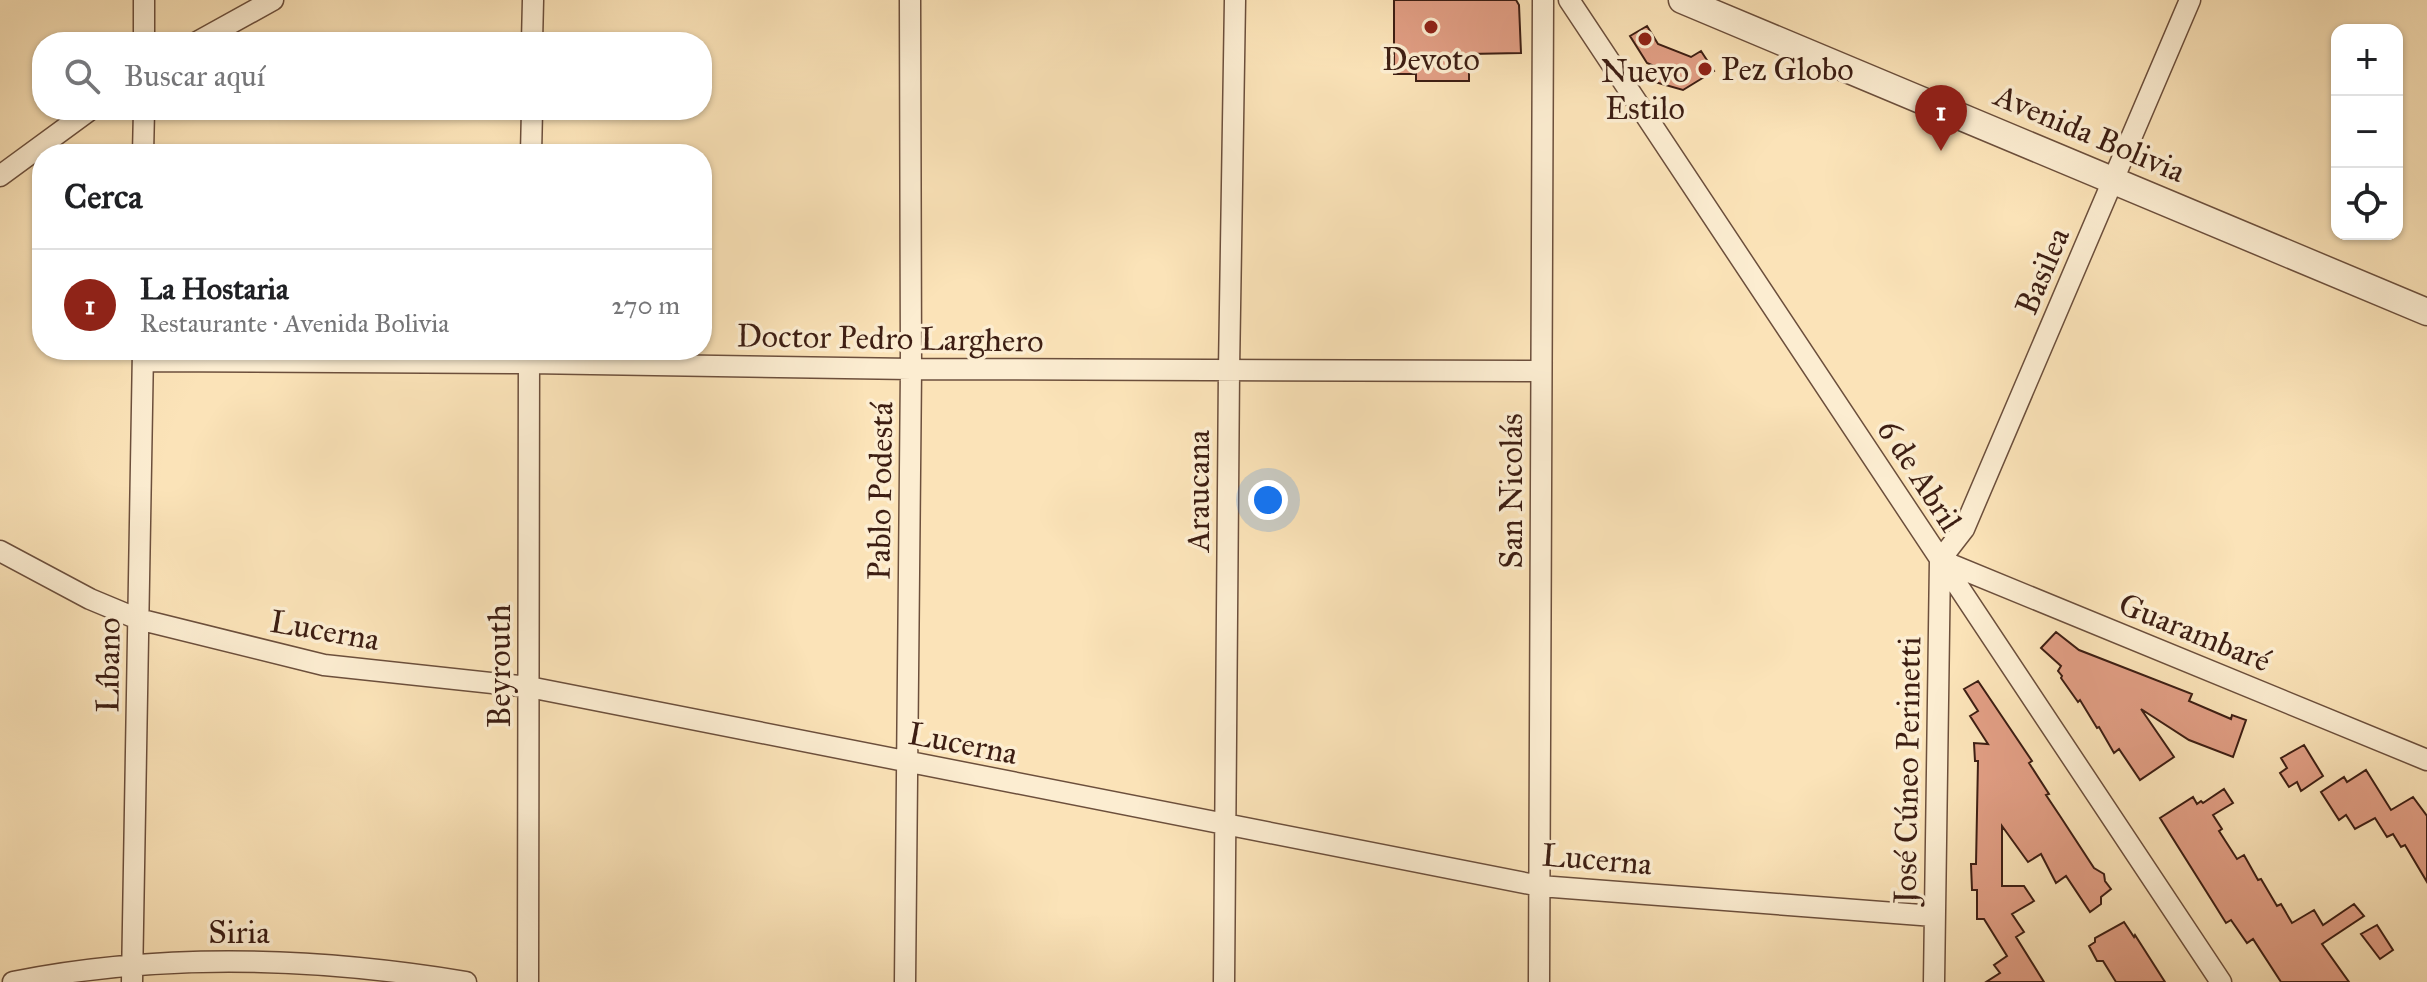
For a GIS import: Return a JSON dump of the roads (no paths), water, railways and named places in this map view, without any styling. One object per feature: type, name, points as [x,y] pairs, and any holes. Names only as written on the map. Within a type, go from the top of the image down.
[{"type":"street","points":[[144,0],[144,32]]},
{"type":"street","points":[[215,32],[273,0]]},
{"type":"street","points":[[532,32],[533,0]]},
{"type":"street","name":"Pablo Podestá","points":[[905,982],[911,369],[910,0]]},
{"type":"street","name":"Araucana","points":[[1224,982],[1235,0]]},
{"type":"street","name":"San Nicolás","points":[[1539,982],[1543,0]]},
{"type":"street","name":"6 de Abril","points":[[1569,0],[2221,982]]},
{"type":"street","name":"Avenida Bolivia","points":[[1685,0],[2427,312]]},
{"type":"street","name":"Basilea","points":[[1940,560],[1964,529],[2190,0]]},
{"type":"street","points":[[44,144],[76,120]]},
{"type":"street","points":[[143,144],[144,120]]},
{"type":"street","points":[[531,144],[532,120]]},
{"type":"street","points":[[0,176],[32,153]]},
{"type":"street","name":"Líbano","points":[[132,973],[143,360]]},
{"type":"street","name":"Beyrouth","points":[[528,982],[529,360]]},
{"type":"street","name":"Doctor Pedro Larghero","points":[[647,360],[911,369],[1541,371]]},
{"type":"street","name":"Lucerna","points":[[0,551],[90,599],[138,619],[324,665],[529,687],[1540,886],[1934,916]]},
{"type":"street","name":"Guarambaré","points":[[1940,560],[2427,760]]},
{"type":"street","name":"José Cúneo Perinetti","points":[[1934,982],[1940,560]]},
{"type":"street","name":"Siria","points":[[13,982],[64,972],[132,973],[261,960],[395,970],[466,982]]},
{"type":"place","name":"Devoto","points":[[1431,27]]},
{"type":"place","name":"Nuevo Estilo","points":[[1645,39]]},
{"type":"place","name":"Pez Globo","points":[[1705,69]]},
{"type":"place","name":"La Hostaria","points":[[1941,151]]}]
